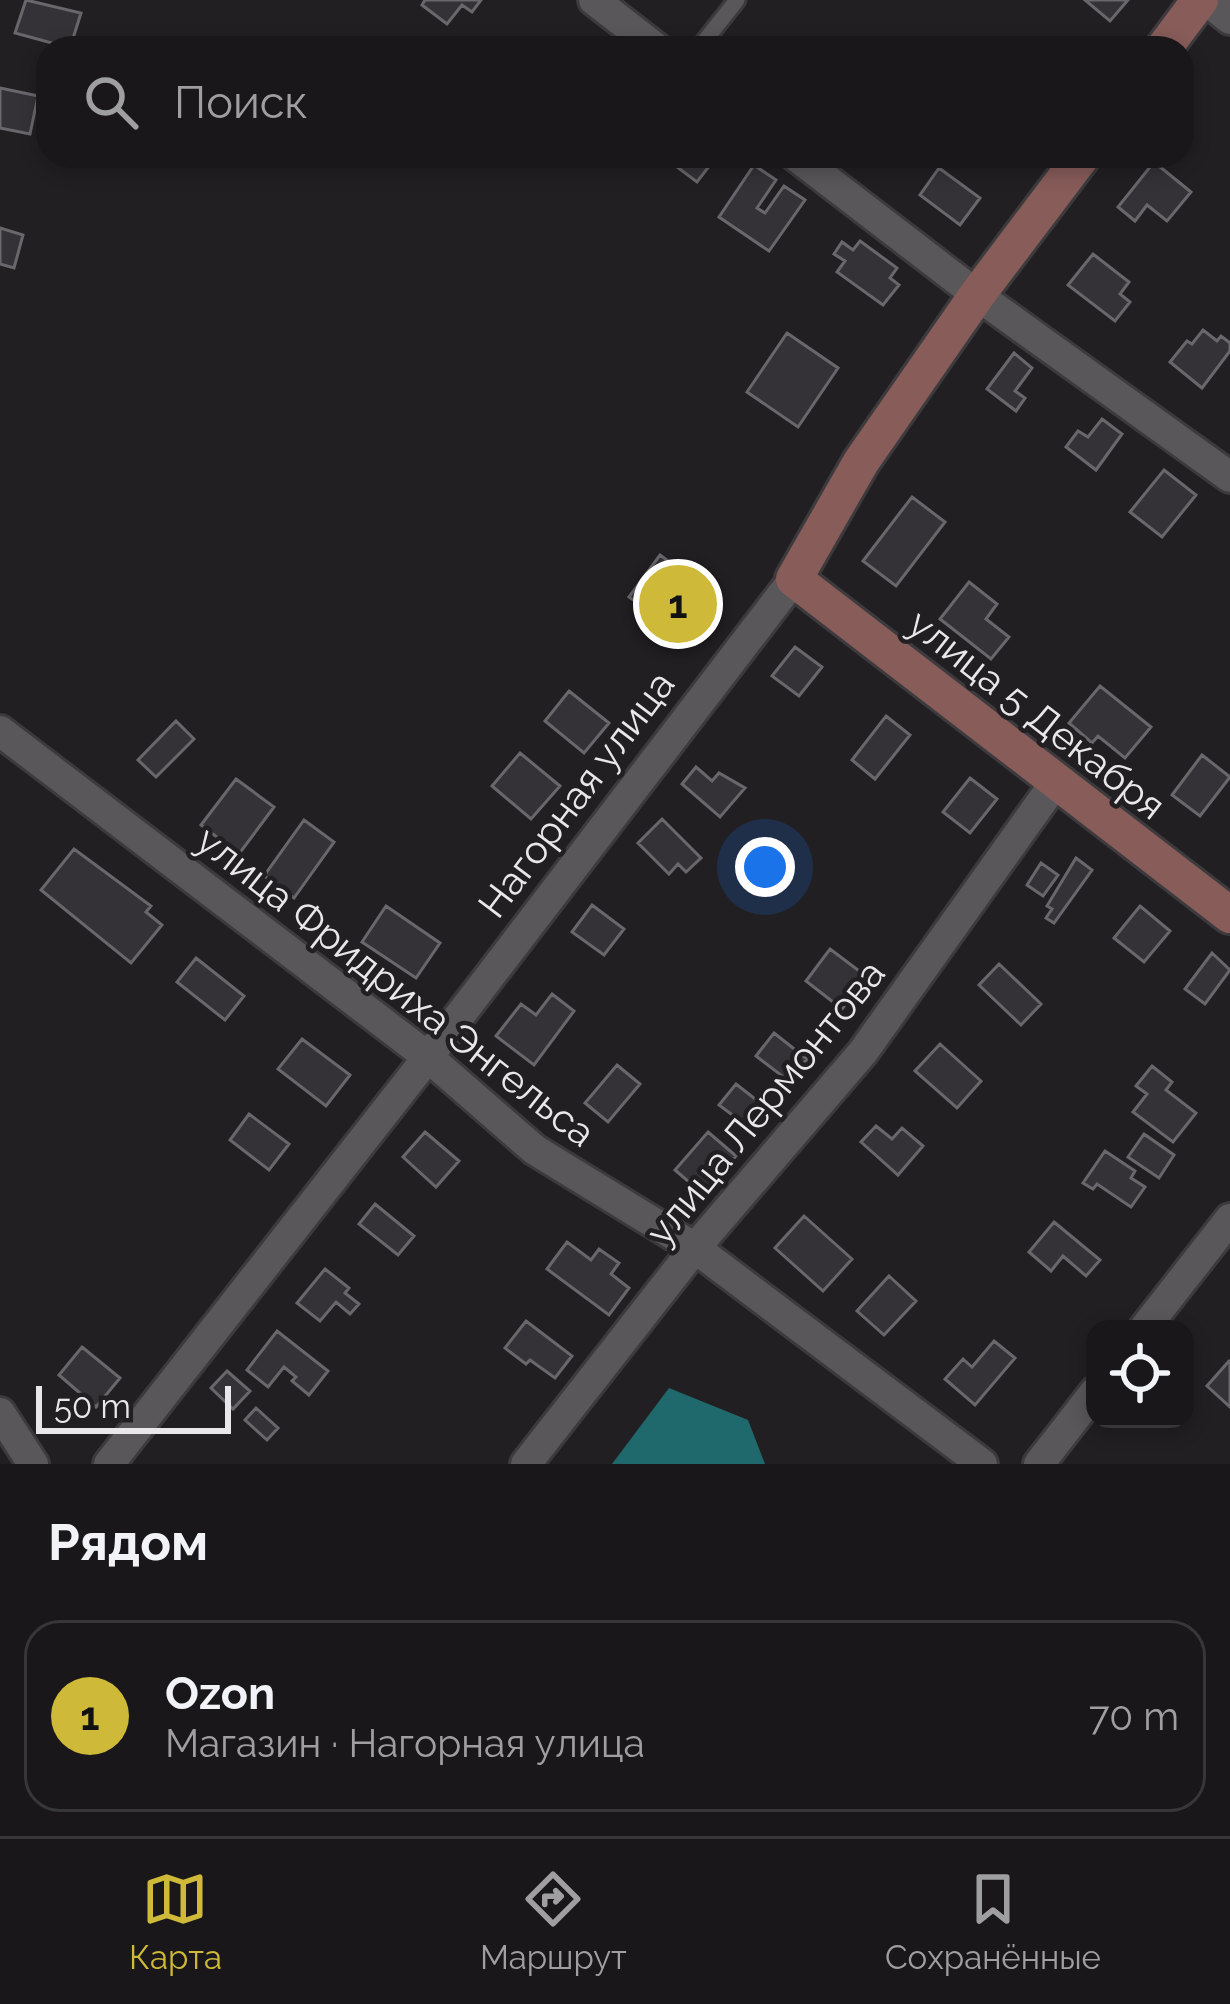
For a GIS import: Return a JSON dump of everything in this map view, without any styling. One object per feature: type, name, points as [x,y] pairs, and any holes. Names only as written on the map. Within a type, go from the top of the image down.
[{"type":"street","points":[[594,0],[640,36]]},
{"type":"street","points":[[1174,36],[1203,0],[1230,19]]},
{"type":"street","points":[[812,168],[977,296],[1230,477]]},
{"type":"street","name":"Нагорная улица","points":[[109,1464],[794,579],[861,462],[1073,168]]},
{"type":"street","name":"улица 5 Декабря","points":[[794,579],[1230,915]]},
{"type":"street","name":"улица Фридриха Энгельса","points":[[0,731],[428,1057],[535,1150],[695,1248],[982,1464]]},
{"type":"street","name":"улица Лермонтова","points":[[526,1464],[695,1248],[863,1052],[1055,783]]},
{"type":"street","points":[[1151,1320],[1230,1219]]},
{"type":"street","points":[[1039,1464],[1086,1404]]},
{"type":"street","points":[[0,1413],[33,1464]]},
{"type":"lane","points":[[708,36],[737,0]]},
{"type":"water","points":[[669,1388],[748,1420],[765,1464],[612,1464]]},
{"type":"building","points":[[26,0],[81,13],[74,36],[36,39],[15,33]]},
{"type":"building","points":[[425,0],[481,0],[472,12],[462,5],[447,24],[422,5]]},
{"type":"building","points":[[1085,0],[1128,0],[1110,21]]},
{"type":"building","points":[[0,88],[36,96],[30,134],[0,128]]},
{"type":"building","points":[[678,168],[708,168],[697,182]]},
{"type":"building","points":[[752,168],[776,180],[757,208],[765,213],[784,186],[805,200],[769,251],[719,217]]},
{"type":"building","points":[[939,168],[980,198],[960,225],[920,195]]},
{"type":"building","points":[[1149,168],[1161,168],[1191,192],[1167,221],[1147,205],[1135,221],[1118,207]]},
{"type":"building","points":[[0,228],[23,235],[14,268],[0,264]]},
{"type":"building","points":[[860,241],[897,268],[890,278],[899,285],[883,305],[837,272],[845,261],[834,254],[842,242],[853,250]]},
{"type":"building","points":[[1093,254],[1129,282],[1120,294],[1130,302],[1115,321],[1068,285]]},
{"type":"building","points":[[1203,330],[1217,341],[1221,336],[1230,343],[1230,351],[1202,388],[1170,362]]},
{"type":"building","points":[[787,333],[838,368],[798,427],[747,392]]},
{"type":"building","points":[[1014,353],[1032,368],[1015,391],[1025,398],[1016,411],[987,389]]},
{"type":"building","points":[[1102,419],[1122,434],[1096,470],[1066,447],[1078,431],[1088,437]]},
{"type":"building","points":[[1164,470],[1196,495],[1162,537],[1130,512]]},
{"type":"building","points":[[912,497],[945,522],[896,586],[863,561]]},
{"type":"building","points":[[660,555],[707,590],[676,631],[629,597]]},
{"type":"building","points":[[969,582],[997,604],[986,619],[1009,637],[991,659],[940,619]]},
{"type":"building","points":[[795,647],[822,667],[799,696],[772,676]]},
{"type":"building","points":[[1100,686],[1151,727],[1125,758],[1098,736],[1092,743],[1069,723]]},
{"type":"building","points":[[569,691],[609,723],[584,753],[545,721]]},
{"type":"building","points":[[886,716],[910,735],[875,779],[852,760]]},
{"type":"building","points":[[176,721],[194,739],[156,777],[138,760]]},
{"type":"building","points":[[520,753],[560,786],[531,819],[492,786]]},
{"type":"building","points":[[1202,755],[1230,777],[1200,816],[1172,795]]},
{"type":"building","points":[[696,767],[712,781],[719,773],[745,788],[720,817],[682,784]]},
{"type":"building","points":[[970,778],[997,799],[970,833],[943,812]]},
{"type":"building","points":[[236,779],[274,807],[239,854],[201,825]]},
{"type":"building","points":[[662,819],[701,858],[686,872],[678,864],[669,874],[638,843]]},
{"type":"building","points":[[304,820],[334,842],[294,898],[264,876]]},
{"type":"building","points":[[74,849],[151,906],[146,912],[162,925],[131,963],[41,890]]},
{"type":"building","points":[[1076,858],[1092,870],[1054,923],[1046,918],[1052,909],[1047,906]]},
{"type":"building","points":[[1041,863],[1058,875],[1043,896],[1027,885]]},
{"type":"building","points":[[592,905],[624,929],[604,955],[572,932]]},
{"type":"building","points":[[386,906],[440,943],[416,978],[362,942]]},
{"type":"building","points":[[1140,906],[1170,931],[1144,962],[1114,938]]},
{"type":"building","points":[[830,949],[866,976],[842,1009],[806,981]]},
{"type":"building","points":[[1212,953],[1230,970],[1205,1004],[1185,989]]},
{"type":"building","points":[[196,958],[244,996],[225,1020],[177,982]]},
{"type":"building","points":[[999,964],[1041,1004],[1021,1025],[979,985]]},
{"type":"building","points":[[552,994],[574,1011],[534,1065],[496,1036],[521,1004],[536,1015]]},
{"type":"building","points":[[774,1033],[807,1059],[790,1082],[756,1056]]},
{"type":"building","points":[[302,1039],[350,1075],[326,1106],[278,1069]]},
{"type":"building","points":[[940,1044],[981,1081],[957,1108],[915,1071]]},
{"type":"building","points":[[617,1065],[640,1084],[608,1122],[585,1103]]},
{"type":"building","points":[[1152,1066],[1172,1082],[1166,1090],[1196,1113],[1173,1142],[1133,1112],[1147,1094],[1136,1086]]},
{"type":"building","points":[[736,1084],[759,1102],[743,1123],[719,1105]]},
{"type":"building","points":[[249,1114],[289,1144],[269,1170],[230,1140]]},
{"type":"building","points":[[876,1126],[892,1139],[902,1128],[923,1146],[898,1175],[861,1142]]},
{"type":"building","points":[[425,1132],[459,1161],[436,1187],[403,1157]]},
{"type":"building","points":[[708,1132],[736,1156],[703,1194],[675,1170]]},
{"type":"building","points":[[1144,1134],[1174,1155],[1159,1178],[1128,1157]]},
{"type":"building","points":[[1105,1151],[1135,1171],[1131,1178],[1145,1187],[1131,1207],[1097,1184],[1093,1189],[1083,1183]]},
{"type":"building","points":[[375,1204],[414,1236],[398,1255],[359,1224]]},
{"type":"building","points":[[804,1216],[852,1259],[823,1291],[775,1248]]},
{"type":"building","points":[[1054,1222],[1100,1260],[1086,1276],[1063,1256],[1051,1271],[1029,1252]]},
{"type":"building","points":[[567,1242],[591,1260],[599,1249],[619,1263],[611,1274],[629,1288],[609,1315],[547,1269]]},
{"type":"building","points":[[325,1269],[349,1288],[345,1293],[359,1304],[350,1314],[336,1302],[320,1321],[297,1303]]},
{"type":"building","points":[[889,1276],[916,1301],[884,1335],[857,1311]]},
{"type":"building","points":[[526,1321],[572,1356],[555,1378],[505,1348]]},
{"type":"building","points":[[277,1331],[328,1371],[309,1395],[284,1367],[268,1387],[247,1370]]},
{"type":"building","points":[[994,1341],[1015,1358],[975,1405],[945,1379],[963,1359],[972,1367]]},
{"type":"building","points":[[82,1347],[120,1378],[96,1407],[59,1375]]},
{"type":"building","points":[[1230,1361],[1230,1407],[1207,1386]]},
{"type":"building","points":[[227,1371],[250,1391],[233,1409],[211,1388]]},
{"type":"building","points":[[256,1408],[278,1428],[267,1440],[245,1420]]},
{"type":"place","name":"Ozon","points":[[678,604]]}]
